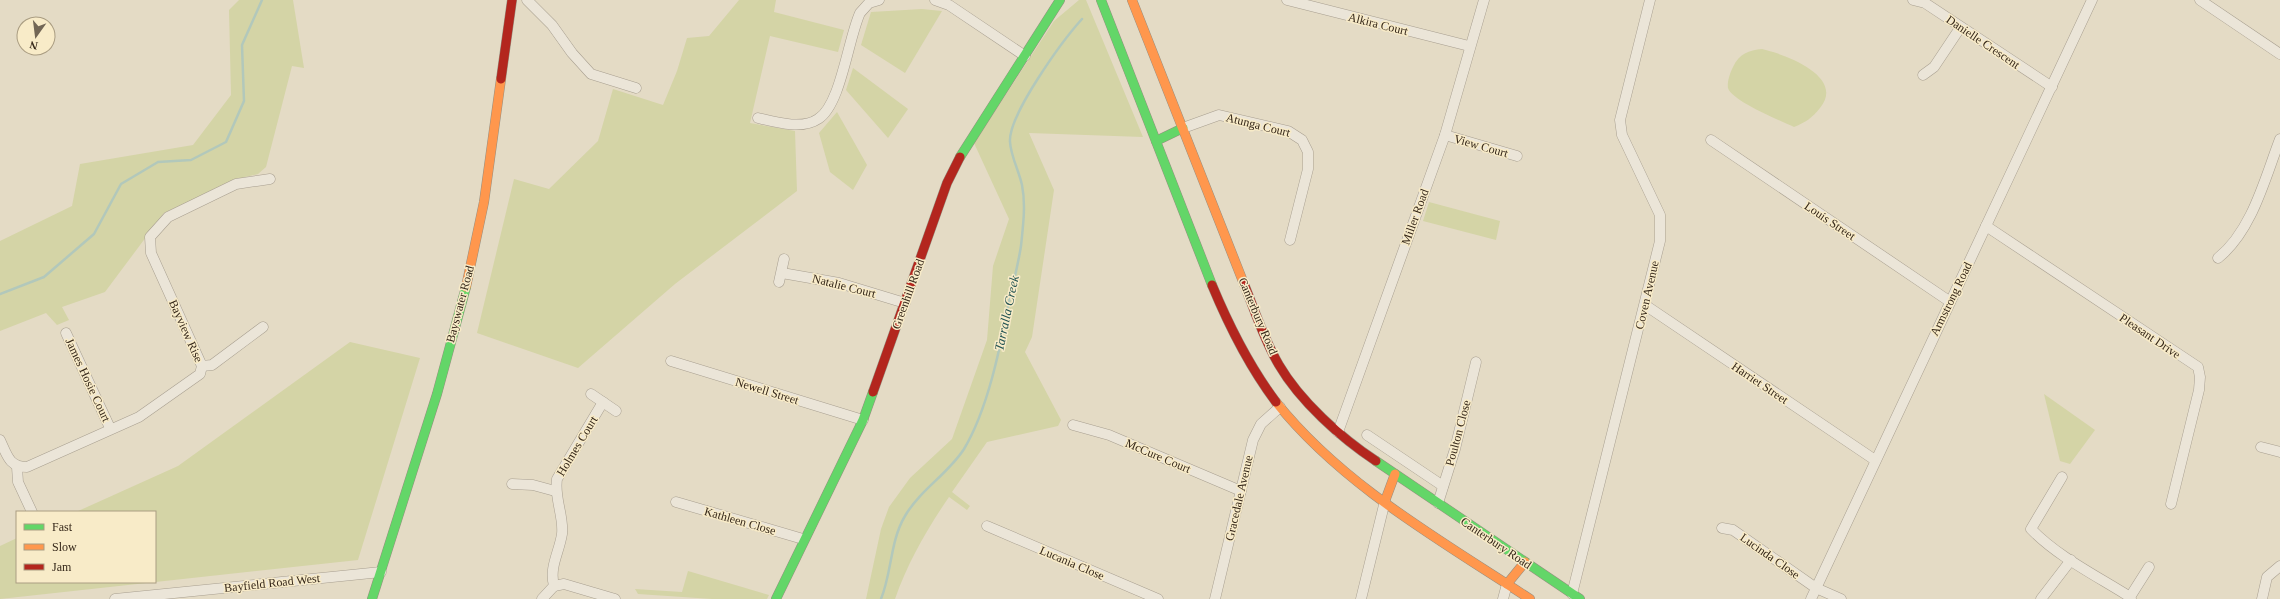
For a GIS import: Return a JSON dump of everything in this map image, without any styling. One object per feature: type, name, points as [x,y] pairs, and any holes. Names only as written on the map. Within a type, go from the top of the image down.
[{"type":"main road","name":"Bayswater Road","points":[[372,599],[442,372],[470,269],[486,182],[512,0]]},
{"type":"main road","name":"Greenhill Road","points":[[776,599],[798,555],[803,539],[812,526],[863,420],[948,183],[957,162],[1060,0]]},
{"type":"main road","name":"Canterbury Road","points":[[1102,0],[1219,300],[1246,356],[1280,407],[1328,457],[1385,501],[1530,599]]},
{"type":"main road","name":"Canterbury Road","points":[[1132,0],[1265,338],[1279,366],[1301,396],[1338,432],[1395,474],[1576,596]]},
{"type":"main road","points":[[1156,141],[1182,128]]},
{"type":"main road","points":[[1385,501],[1395,474]]},
{"type":"main road","points":[[1507,584],[1525,562]]},
{"type":"street","points":[[527,0],[552,25],[572,53],[591,74],[636,88]]},
{"type":"street","points":[[758,118],[794,124],[817,120],[824,114],[834,100],[860,13],[868,3],[879,0]]},
{"type":"street","points":[[935,0],[949,5],[1025,56]]},
{"type":"street","name":"Alkira Court","points":[[1287,0],[1469,46]]},
{"type":"street","name":"Miller Road","points":[[1338,432],[1445,135],[1469,46],[1484,0]]},
{"type":"street","name":"Coven Avenue","points":[[1576,596],[1660,240],[1660,215],[1622,135],[1620,120],[1650,0]]},
{"type":"street","name":"Danielle Crescent","points":[[1913,0],[1925,3],[1960,28],[2052,87]]},
{"type":"street","name":"Armstrong Road","points":[[1811,599],[1949,302],[2092,0]]},
{"type":"street","points":[[2200,0],[2280,54]]},
{"type":"street","points":[[1924,75],[1934,67],[1960,28]]},
{"type":"street","name":"Atunga Court","points":[[1182,128],[1212,117],[1225,116],[1288,131],[1302,140],[1308,152],[1308,169],[1290,240]]},
{"type":"street","name":"View Court","points":[[1445,135],[1517,156]]},
{"type":"street","points":[[2218,258],[2228,250],[2247,220],[2280,139]]},
{"type":"street","name":"Louis Street","points":[[1711,140],[1949,302]]},
{"type":"street","name":"Bayview Rise","points":[[17,467],[27,467],[110,428],[139,417],[200,374],[202,366],[151,253],[150,237],[168,217],[236,184],[270,179]]},
{"type":"street","name":"Pleasant Drive","points":[[1986,226],[2198,367],[2200,377],[2199,390],[2171,504]]},
{"type":"street","name":"Natalie Court","points":[[784,259],[780,278],[839,283],[905,303]]},
{"type":"street","name":"Harriet Street","points":[[1645,305],[1875,460]]},
{"type":"street","points":[[202,366],[212,365],[264,327]]},
{"type":"street","name":"James Hosie Court","points":[[66,333],[110,428]]},
{"type":"street","name":"Newell Street","points":[[671,361],[863,420]]},
{"type":"street","name":"Poulton Close","points":[[1438,503],[1455,449],[1476,362]]},
{"type":"street","name":"Holmes Court","points":[[591,394],[616,411]]},
{"type":"street","name":"Holmes Court","points":[[554,586],[552,569],[562,534],[555,491],[557,479],[603,402]]},
{"type":"street","name":"Gracedale Avenue","points":[[1215,599],[1256,431],[1261,424],[1280,407]]},
{"type":"street","name":"McCure Court","points":[[1073,425],[1109,434],[1241,492]]},
{"type":"street","points":[[1367,436],[1443,486]]},
{"type":"street","points":[[0,440],[8,459],[17,467],[18,482],[32,511]]},
{"type":"street","points":[[2261,447],[2280,452]]},
{"type":"street","points":[[2062,477],[2031,529],[2040,538],[2071,560],[2131,598],[2149,567]]},
{"type":"street","name":"Holmes Court","points":[[512,484],[533,485],[555,491]]},
{"type":"street","points":[[1361,599],[1385,501]]},
{"type":"street","name":"Kathleen Close","points":[[676,502],[803,539]]},
{"type":"street","name":"Lucania Close","points":[[987,526],[1158,599]]},
{"type":"street","name":"Lucinda Close","points":[[1722,528],[1733,530],[1816,588],[1842,599]]},
{"type":"street","points":[[2041,599],[2071,560]]},
{"type":"street","points":[[2262,599],[2267,577],[2280,566]]},
{"type":"street","name":"Bayfield Road West","points":[[115,599],[381,572]]},
{"type":"street","points":[[542,599],[554,586],[564,584],[615,599]]},
{"type":"street","points":[[1503,599],[1507,584]]},
{"type":"green space","points":[[239,0],[293,0],[304,68],[292,66],[266,167],[258,174],[245,177],[164,213],[105,292],[62,307],[69,320],[57,325],[46,313],[0,331],[0,241],[72,206],[80,164],[193,145],[231,95],[229,10]]},
{"type":"green space","points":[[739,0],[776,0],[774,12],[844,30],[838,52],[770,36],[750,123],[795,131],[797,191],[675,284],[578,368],[477,333],[514,179],[549,189],[598,141],[613,89],[663,105],[677,71],[687,38],[709,36]]},
{"type":"green space","points":[[1079,0],[1086,0],[1143,137],[1029,133],[1054,190],[1032,337],[1025,352],[1061,420],[1058,426],[987,442],[952,492],[970,506],[967,510],[949,497],[919,546],[900,585],[895,599],[866,599],[881,529],[889,507],[910,478],[952,439],[987,340],[993,266],[1009,219],[974,143],[1054,21]]},
{"type":"green space","points":[[922,9],[942,11],[905,73],[861,45],[871,12]]},
{"type":"green space","points":[[1762,49],[1797,61],[1809,68],[1819,77],[1825,86],[1826,96],[1820,108],[1811,117],[1794,127],[1738,99],[1728,88],[1730,75],[1738,59],[1753,50]]},
{"type":"green space","points":[[853,68],[908,109],[888,138],[846,90]]},
{"type":"green space","points":[[837,112],[867,165],[853,190],[830,172],[819,133]]},
{"type":"green space","points":[[1429,202],[1500,221],[1496,240],[1423,221]]},
{"type":"green space","points":[[350,342],[420,358],[358,560],[156,582],[156,511],[78,511],[178,466]]},
{"type":"green space","points":[[2044,394],[2095,430],[2070,464],[2060,461]]},
{"type":"green space","points":[[16,538],[16,583],[147,583],[0,599],[0,546]]},
{"type":"green space","points":[[688,571],[769,595],[767,599],[712,599],[638,594],[635,589],[682,592]]},
{"type":"waterway","points":[[0,294],[44,277],[94,234],[121,184],[158,162],[191,160],[226,142],[244,101],[242,45],[262,0]]},
{"type":"waterway","name":"Tarralla Creek","points":[[881,599],[885,589],[896,536],[905,516],[918,498],[950,466],[964,449],[980,416],[1002,339],[1023,231],[1023,193],[1021,180],[1013,159],[1011,148],[1010,142],[1012,130],[1018,114],[1038,78],[1062,43],[1082,19]]},
{"type":"traffic: fast","points":[[960,157],[1060,0]]},
{"type":"traffic: fast","points":[[1101,0],[1212,285]]},
{"type":"traffic: fast","points":[[1156,141],[1183,128]]},
{"type":"traffic: fast","points":[[372,599],[437,394],[466,287]]},
{"type":"traffic: fast","points":[[776,599],[863,420],[873,392]]},
{"type":"traffic: fast","points":[[1376,461],[1580,599]]},
{"type":"traffic: slow","points":[[1132,0],[1244,284]]},
{"type":"traffic: slow","points":[[466,287],[484,202],[501,79]]},
{"type":"traffic: slow","points":[[1276,402],[1303,432],[1332,460],[1363,486],[1395,510],[1530,599]]},
{"type":"traffic: slow","points":[[1385,501],[1395,474]]},
{"type":"traffic: slow","points":[[1507,584],[1525,562]]},
{"type":"traffic: jam","points":[[501,79],[512,0]]},
{"type":"traffic: jam","points":[[873,392],[947,183],[960,157]]},
{"type":"traffic: jam","points":[[1244,284],[1269,346],[1288,379],[1322,418],[1335,430],[1376,461]]},
{"type":"traffic: jam","points":[[1212,285],[1225,316],[1240,345],[1276,402]]}]
